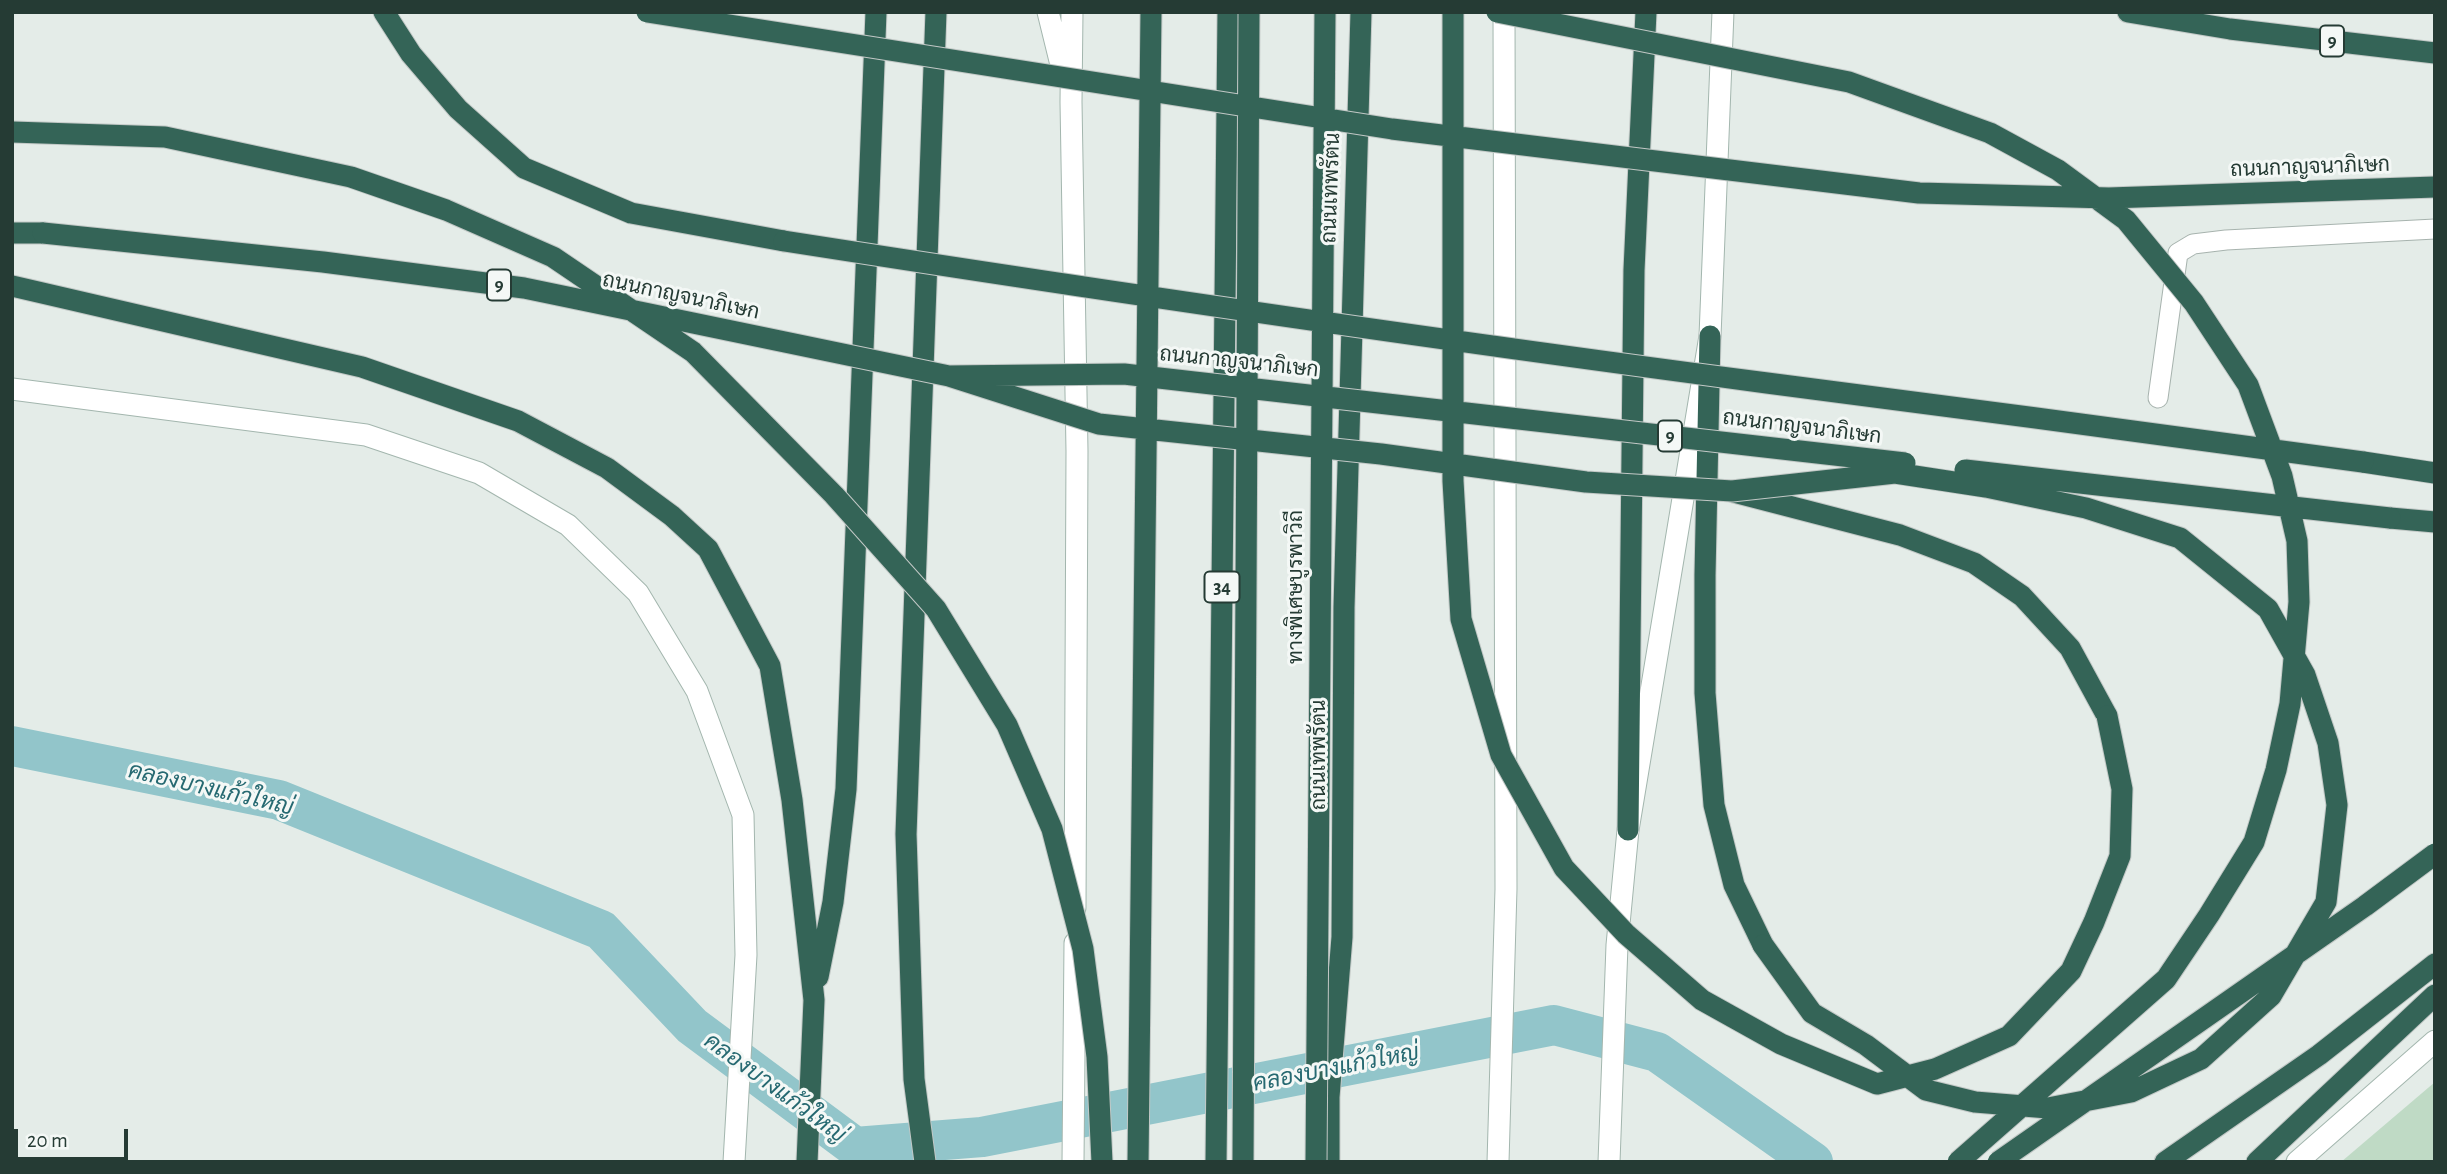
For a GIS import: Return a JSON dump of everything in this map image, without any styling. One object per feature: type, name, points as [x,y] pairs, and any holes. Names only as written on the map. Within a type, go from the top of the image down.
[{"type":"highway","points":[[384,12],[411,54],[458,109],[524,168],[631,213],[784,241],[1049,282],[1766,383],[2087,423],[2435,473]]},
{"type":"highway","name":"ถนนกาญจนาภิเษก","points":[[647,12],[1392,129],[1919,193],[2109,198],[2435,187]]},
{"type":"highway","points":[[807,1162],[814,1000],[833,902],[846,789],[876,12]]},
{"type":"highway","points":[[925,1162],[915,1079],[906,834],[936,12]]},
{"type":"highway","points":[[1138,1162],[1151,12]]},
{"type":"highway","name":"34","points":[[1216,1162],[1228,12]]},
{"type":"highway","points":[[1243,1162],[1249,12]]},
{"type":"highway","name":"ทางพิเศษบูรพาวิถี","points":[[1316,1162],[1325,12]]},
{"type":"highway","name":"ถนนเทพรัตน","points":[[1329,1162],[1329,1097],[1342,937],[1344,607],[1361,12]]},
{"type":"highway","points":[[1453,12],[1453,481],[1461,619],[1502,755],[1564,868],[1626,933],[1702,1000],[1781,1044],[1877,1084],[1935,1069],[2009,1036],[2071,971],[2120,856],[2122,789],[2107,716],[2070,648],[2022,596],[1974,563],[1899,535],[1732,491]]},
{"type":"highway","points":[[1497,12],[1849,82],[1990,133],[2058,170],[2126,220],[2194,303],[2248,385],[2282,476],[2297,541],[2299,602],[2291,704],[2276,770],[2254,842],[2166,979],[1958,1162]]},
{"type":"highway","points":[[1628,830],[1634,270],[1646,12]]},
{"type":"highway","name":"9","points":[[2128,12],[2230,29],[2435,53]]},
{"type":"highway","points":[[12,132],[165,137],[351,177],[446,210],[553,257],[693,352],[834,495],[936,609],[1007,725],[1052,830],[1083,949],[1097,1057],[1101,1162]]},
{"type":"highway","name":"ถนนกาญจนาภิเษก","points":[[12,233],[43,233],[323,262],[524,288],[949,376],[1124,374],[2435,522]]},
{"type":"highway","points":[[12,286],[362,367],[479,407],[518,421],[607,468],[672,516],[708,549],[770,666],[792,800],[814,1000]]},
{"type":"highway","points":[[949,376],[1099,424],[1381,454],[1586,482],[1732,491],[1895,473],[1986,487],[2086,508],[2180,538],[2267,609],[2305,675],[2328,744],[2337,805],[2326,902],[2271,996],[2201,1059],[2132,1092],[2048,1108],[1975,1102],[1926,1090],[1866,1045],[1812,1013],[1763,946],[1734,885],[1714,805],[1705,680],[1704,575],[1710,336]]},
{"type":"highway","points":[[1998,1162],[2365,906],[2435,854]]},
{"type":"highway","points":[[2165,1162],[2319,1055],[2435,964]]},
{"type":"highway","points":[[2257,1162],[2435,995]]},
{"type":"main road","points":[[1048,12],[1070,102]]},
{"type":"main road","points":[[1072,12],[1070,102],[1077,451],[1073,1162]]},
{"type":"main road","points":[[1499,1162],[1506,889],[1504,12]]},
{"type":"main road","points":[[1609,1162],[1617,945],[1628,830],[1710,336],[1723,12]]},
{"type":"main road","points":[[12,388],[366,435],[479,473],[568,525],[638,593],[697,691],[743,814],[746,955],[734,1157]]},
{"type":"main road","points":[[2297,1162],[2435,1041]]},
{"type":"lane","points":[[2158,398],[2178,253],[2193,244],[2240,239],[2435,229]]},
{"type":"green space","points":[[2435,1082],[2435,1162],[2341,1162]]},
{"type":"waterway","name":"คลองบางแก้วใหญ่","points":[[12,746],[279,800],[601,930],[692,1026],[855,1147],[982,1137],[1554,1025],[1657,1052],[1813,1162]]}]
